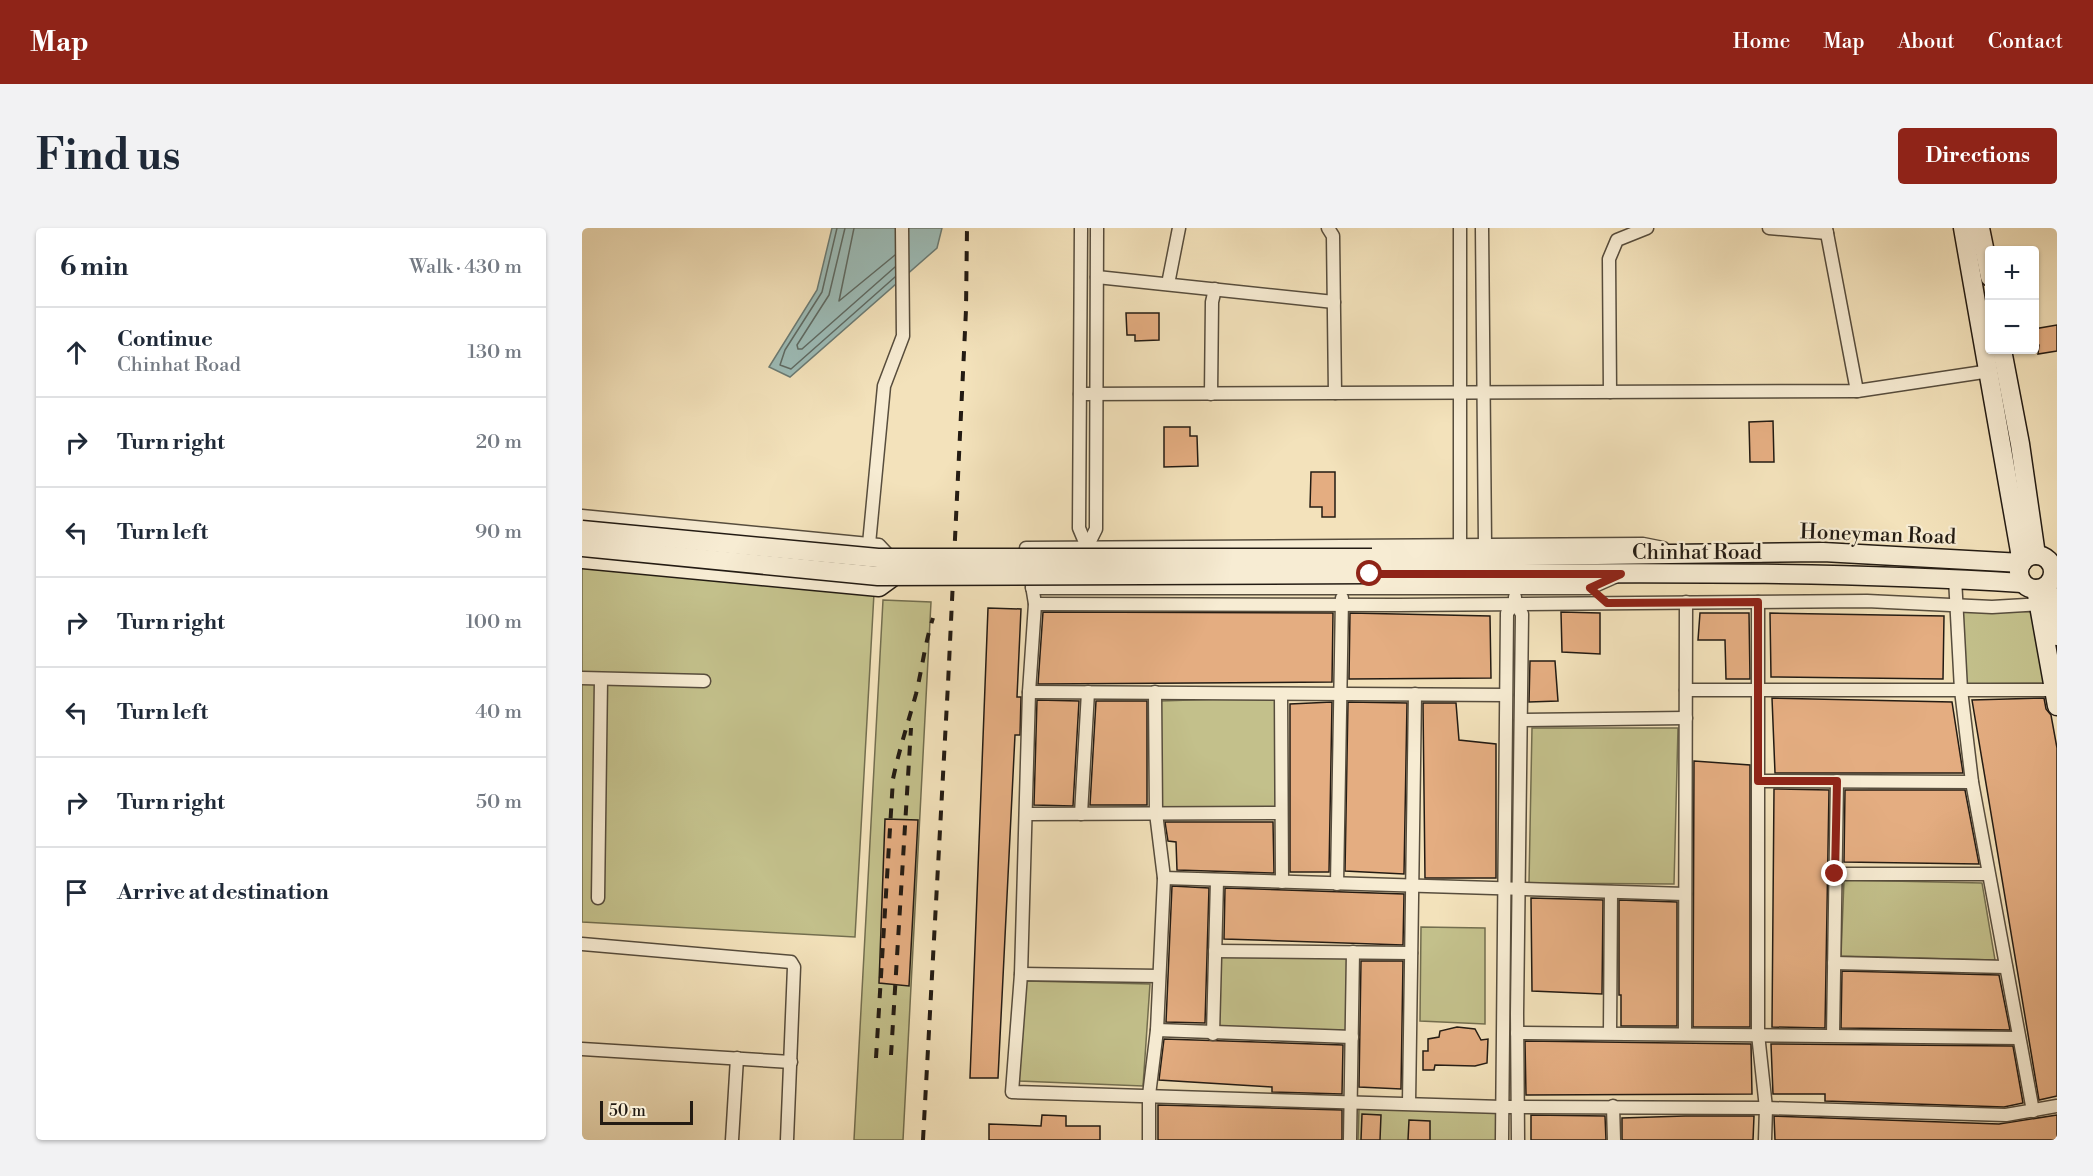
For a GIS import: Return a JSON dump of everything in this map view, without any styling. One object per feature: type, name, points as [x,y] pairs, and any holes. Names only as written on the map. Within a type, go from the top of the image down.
[{"type":"street","points":[[870,544],[884,386],[903,336],[902,228]]},
{"type":"street","points":[[1081,228],[1079,528],[1087,547]]},
{"type":"street","points":[[1087,547],[1096,529],[1097,228]]},
{"type":"street","points":[[1168,284],[1179,228]]},
{"type":"street","points":[[1328,228],[1333,236],[1335,393]]},
{"type":"street","points":[[1460,228],[1460,544]]},
{"type":"street","points":[[1482,228],[1485,544]]},
{"type":"street","points":[[1610,392],[1608,259],[1617,240],[1647,228]]},
{"type":"street","points":[[1769,228],[1826,231],[1857,391]]},
{"type":"street","points":[[1686,690],[1960,690],[2056,698],[2043,590],[2053,569],[2041,560],[1990,371],[1963,228]]},
{"type":"street","points":[[1980,228],[1985,255]]},
{"type":"street","points":[[1097,277],[1334,302]]},
{"type":"street","points":[[1211,394],[1212,302],[1215,289]]},
{"type":"street","points":[[2003,354],[2041,560]]},
{"type":"street","points":[[1080,394],[1857,391],[1990,371]]},
{"type":"street","points":[[582,516],[879,545],[902,570],[879,587],[582,560]]},
{"type":"street","points":[[582,530],[878,558],[1371,566]]},
{"type":"street","points":[[1689,554],[1643,544],[1026,548],[1035,604],[1029,692],[1028,814],[1021,974],[1012,1092],[1502,1107],[1766,1108],[2006,1115],[2057,1106]]},
{"type":"street","points":[[582,547],[879,576],[1371,566]]},
{"type":"street","name":"Honeyman Road","points":[[1371,566],[1689,554],[1823,552],[2041,560]]},
{"type":"street","points":[[2041,560],[2019,573],[2043,590],[2057,636]]},
{"type":"street","name":"Chinhat Road","points":[[1371,566],[1621,574],[1955,578],[2043,590]]},
{"type":"street","points":[[1032,588],[1590,588],[1621,574]]},
{"type":"street","points":[[1955,578],[1960,690],[1972,782],[2033,1111]]},
{"type":"street","points":[[1337,884],[1341,588]]},
{"type":"street","points":[[1515,588],[1515,603],[1522,614],[1516,1033],[1518,1140]]},
{"type":"street","points":[[1590,588],[1607,603]]},
{"type":"street","points":[[1035,604],[1867,601],[1958,605],[2043,590]]},
{"type":"street","points":[[1685,1034],[1686,602]]},
{"type":"street","points":[[1758,602],[1758,1034],[1766,1108],[1765,1140]]},
{"type":"street","points":[[1502,1140],[1507,613],[1515,603]]},
{"type":"street","points":[[582,678],[704,681]]},
{"type":"street","points":[[598,898],[602,679]]},
{"type":"street","points":[[1029,692],[1506,695]]},
{"type":"street","points":[[1081,814],[1088,692]]},
{"type":"street","points":[[1149,1140],[1149,1095],[1157,1030],[1164,878],[1156,813],[1155,692]]},
{"type":"street","points":[[1281,694],[1282,882]]},
{"type":"street","points":[[1409,1103],[1415,694]]},
{"type":"street","points":[[1521,720],[1686,718]]},
{"type":"street","points":[[1758,781],[1972,782]]},
{"type":"street","points":[[1833,1035],[1837,781]]},
{"type":"street","points":[[1028,814],[1281,813]]},
{"type":"street","points":[[1835,874],[1988,874]]},
{"type":"street","points":[[1164,878],[1685,894]]},
{"type":"street","points":[[1213,1034],[1216,881]]},
{"type":"street","points":[[1610,1034],[1611,892]]},
{"type":"street","points":[[582,944],[790,962],[794,967],[786,1140]]},
{"type":"street","points":[[1215,951],[1411,953]]},
{"type":"street","points":[[1350,1140],[1353,952]]},
{"type":"street","points":[[1834,963],[2006,967]]},
{"type":"street","points":[[1021,974],[1159,976]]},
{"type":"street","points":[[1157,1030],[1213,1034],[1352,1037]]},
{"type":"street","points":[[1516,1033],[2019,1038]]},
{"type":"street","points":[[582,1049],[791,1062]]},
{"type":"street","points":[[732,1140],[736,1059]]},
{"type":"street","points":[[1613,1106],[1614,1140]]},
{"type":"shaded area","points":[[582,566],[874,593],[855,937],[582,922]]},
{"type":"shaded area","points":[[883,600],[931,602],[903,1140],[854,1140]]},
{"type":"shaded area","points":[[1962,608],[2036,612],[2049,683],[1965,684]]},
{"type":"shaded area","points":[[1277,697],[1276,811],[1159,808],[1161,701]]},
{"type":"shaded area","points":[[1532,728],[1678,728],[1674,884],[1529,883]]},
{"type":"shaded area","points":[[1844,880],[1982,883],[1995,960],[1841,956]]},
{"type":"shaded area","points":[[1421,927],[1485,928],[1485,1024],[1420,1021]]},
{"type":"shaded area","points":[[1220,955],[1350,956],[1348,1032],[1218,1029]]},
{"type":"shaded area","points":[[1026,981],[1150,984],[1143,1086],[1019,1081]]},
{"type":"shaded area","points":[[1359,1108],[1497,1112],[1497,1140],[1358,1140]]},
{"type":"water","points":[[832,228],[942,228],[937,248],[790,377],[769,367],[817,290]]},
{"type":"building","points":[[1126,313],[1159,313],[1159,340],[1135,341],[1135,335],[1127,335]]},
{"type":"building","points":[[2057,325],[2057,351],[2039,354],[2039,328]]},
{"type":"building","points":[[1773,421],[1774,462],[1750,462],[1749,422]]},
{"type":"building","points":[[1164,427],[1190,427],[1190,436],[1197,436],[1198,466],[1164,467]]},
{"type":"building","points":[[1311,472],[1335,472],[1335,517],[1322,517],[1322,507],[1310,507]]},
{"type":"building","points":[[988,608],[1021,609],[1017,697],[1021,697],[1020,735],[1015,735],[998,1078],[970,1078]]},
{"type":"building","points":[[1043,612],[1333,613],[1332,682],[1038,684]]},
{"type":"building","points":[[1561,612],[1600,613],[1600,654],[1562,652]]},
{"type":"building","points":[[1350,613],[1490,616],[1491,678],[1349,679]]},
{"type":"building","points":[[1700,613],[1749,613],[1750,679],[1726,679],[1725,640],[1698,640]]},
{"type":"building","points":[[1770,613],[1944,616],[1943,679],[1771,677]]},
{"type":"building","points":[[1530,661],[1555,661],[1558,701],[1529,702]]},
{"type":"building","points":[[1772,698],[1952,702],[1963,773],[1775,773]]},
{"type":"building","points":[[2044,698],[2046,709],[2051,715],[2057,748],[2057,1096],[2039,1100],[1972,700]]},
{"type":"building","points":[[1037,700],[1079,701],[1073,806],[1034,805]]},
{"type":"building","points":[[1096,701],[1147,701],[1147,805],[1090,805]]},
{"type":"building","points":[[1332,702],[1329,872],[1290,872],[1290,704]]},
{"type":"building","points":[[1348,702],[1407,703],[1404,874],[1345,871]]},
{"type":"building","points":[[1423,703],[1456,703],[1459,740],[1496,744],[1496,878],[1425,878]]},
{"type":"building","points":[[1694,761],[1750,765],[1750,1027],[1693,1027]]},
{"type":"building","points":[[1774,789],[1829,790],[1825,1028],[1772,1027]]},
{"type":"building","points":[[1845,790],[1965,790],[1979,864],[1844,862]]},
{"type":"building","points":[[885,819],[918,820],[909,986],[879,983]]},
{"type":"building","points":[[1165,822],[1273,822],[1274,873],[1177,870],[1176,842],[1168,841]]},
{"type":"building","points":[[1172,886],[1209,888],[1205,1023],[1166,1022]]},
{"type":"building","points":[[1225,888],[1404,894],[1403,945],[1224,939]]},
{"type":"building","points":[[1531,898],[1603,900],[1602,994],[1532,991]]},
{"type":"building","points":[[1619,900],[1677,902],[1677,1026],[1621,1026]]},
{"type":"building","points":[[1361,961],[1403,961],[1401,1089],[1359,1087]]},
{"type":"building","points":[[1842,971],[1999,975],[2010,1030],[1841,1028]]},
{"type":"building","points":[[1457,1027],[1475,1029],[1481,1040],[1488,1039],[1487,1063],[1475,1066],[1435,1065],[1434,1070],[1423,1070],[1423,1051],[1428,1051],[1428,1039],[1439,1037],[1440,1031]]},
{"type":"building","points":[[1164,1039],[1343,1045],[1342,1094],[1272,1092],[1272,1087],[1159,1080]]},
{"type":"building","points":[[1525,1041],[1751,1044],[1752,1094],[1526,1095]]},
{"type":"building","points":[[1771,1044],[2013,1046],[2023,1103],[2004,1107],[1825,1101],[1825,1094],[1773,1094]]},
{"type":"building","points":[[1158,1105],[1342,1110],[1342,1140],[1158,1140]]},
{"type":"building","points":[[1362,1114],[1381,1115],[1380,1140],[1361,1140]]},
{"type":"building","points":[[1042,1115],[1066,1116],[1066,1126],[1100,1126],[1100,1140],[989,1140],[989,1124],[1041,1126]]},
{"type":"building","points":[[1531,1115],[1605,1116],[1606,1140],[1531,1140]]},
{"type":"building","points":[[2057,1115],[2057,1140],[1775,1140],[1774,1116],[1999,1124]]},
{"type":"building","points":[[1754,1116],[1753,1140],[1622,1140],[1622,1118]]},
{"type":"building","points":[[1409,1120],[1430,1121],[1430,1140],[1408,1140]]},
{"type":"railway","points":[[923,1140],[948,684],[966,310],[967,228]]},
{"type":"railway","points":[[876,1058],[893,779],[916,694],[933,618]]},
{"type":"railway","points":[[891,1055],[911,728]]},
{"type":"route","points":[[1370,574],[1621,574],[1590,588],[1607,603],[1758,602],[1758,781],[1837,781],[1835,874]]}]
